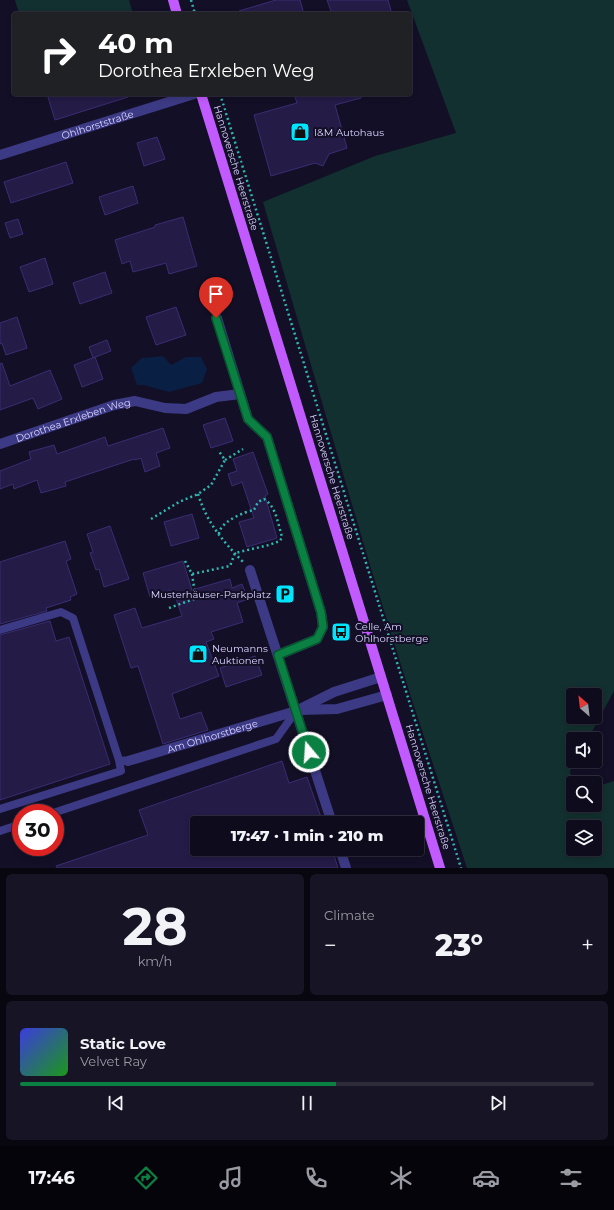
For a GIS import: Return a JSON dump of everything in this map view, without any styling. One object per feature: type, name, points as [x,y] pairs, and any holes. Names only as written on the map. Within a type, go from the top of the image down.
[{"type":"main road","points":[[173,0],[176,12]]},
{"type":"main road","name":"Hannoversche Heerstraße","points":[[202,96],[440,868]]},
{"type":"street","name":"Ohlhorststraße","points":[[0,155],[188,96]]},
{"type":"street","points":[[216,318],[248,419],[267,437],[321,612],[323,627],[317,639],[278,655]]},
{"type":"street","name":"Dorothea Erxleben Weg","points":[[0,444],[114,405],[135,402],[165,408],[186,408],[216,397],[240,394]]},
{"type":"street","points":[[250,570],[330,816]]},
{"type":"street","name":"Am Ohlhorstberge","points":[[123,760],[296,710],[334,692],[381,677]]},
{"type":"street","name":"Am Ohlhorstberge","points":[[296,710],[337,709],[387,695]]},
{"type":"street","points":[[342,856],[346,868]]},
{"type":"lane","points":[[0,630],[60,612],[73,618],[123,760],[120,771],[0,809]]},
{"type":"lane","points":[[64,809],[276,739],[296,710]]},
{"type":"lane","points":[[0,831],[12,827]]},
{"type":"path","points":[[191,0],[194,12]]},
{"type":"path","points":[[221,96],[461,868]]},
{"type":"path","points":[[151,519],[179,502],[198,494],[211,485],[225,460],[243,449]]},
{"type":"path","points":[[218,450],[225,460]]},
{"type":"path","points":[[198,494],[203,510],[219,536],[250,570]]},
{"type":"path","points":[[219,536],[220,529],[233,518],[246,511],[254,510],[258,502],[264,499],[269,502],[274,511],[282,537],[280,541],[240,553],[235,553]]},
{"type":"path","points":[[192,574],[230,566],[235,553]]},
{"type":"path","points":[[169,608],[194,599],[195,594],[192,574],[186,561]]},
{"type":"green space","points":[[15,0],[129,0],[132,12],[18,12]]},
{"type":"green space","points":[[407,0],[614,0],[614,691],[602,713],[602,688],[566,688],[566,724],[596,724],[592,732],[566,732],[566,768],[572,768],[570,771],[571,776],[566,776],[566,812],[602,812],[602,785],[614,781],[614,868],[467,868],[369,562],[263,202],[375,156],[456,133]]},
{"type":"water","points":[[163,356],[171,365],[186,357],[201,357],[207,369],[202,383],[169,392],[144,385],[137,385],[131,368],[142,358]]},
{"type":"building","points":[[276,0],[300,0],[303,12],[239,12]]},
{"type":"building","points":[[327,0],[388,0],[391,12],[331,12]]},
{"type":"building","points":[[48,96],[128,97],[55,120]]},
{"type":"building","name":"I&M Autohaus","points":[[295,96],[361,96],[361,98],[335,105],[347,148],[329,154],[323,166],[315,163],[271,176],[254,115],[297,103]]},
{"type":"building","points":[[157,137],[165,159],[144,166],[137,143]]},
{"type":"building","points":[[66,162],[73,183],[11,203],[4,182]]},
{"type":"building","points":[[133,186],[138,203],[105,215],[99,197]]},
{"type":"building","points":[[183,217],[197,266],[169,274],[166,263],[133,272],[130,261],[122,264],[115,240],[155,227],[155,225]]},
{"type":"building","points":[[18,219],[23,234],[10,238],[5,223]]},
{"type":"building","points":[[45,258],[53,284],[29,292],[20,267]]},
{"type":"building","points":[[105,272],[112,293],[80,304],[73,283]]},
{"type":"building","points":[[176,307],[186,335],[156,345],[146,317]]},
{"type":"building","points":[[17,317],[27,348],[6,355],[2,343],[0,344],[0,323]]},
{"type":"building","points":[[107,340],[111,351],[93,358],[89,347]]},
{"type":"building","points":[[95,357],[103,379],[82,387],[74,365]]},
{"type":"building","points":[[2,363],[10,386],[50,370],[62,399],[38,409],[33,398],[0,410],[0,364]]},
{"type":"building","points":[[225,418],[233,441],[211,448],[203,425]]},
{"type":"building","points":[[163,428],[170,448],[156,453],[160,466],[145,472],[141,458],[65,482],[66,486],[41,493],[37,480],[14,489],[13,484],[0,489],[0,471],[31,459],[29,452],[54,445],[57,454],[105,437],[108,446]]},
{"type":"building","points":[[253,452],[268,494],[265,496],[277,538],[247,547],[239,522],[254,518],[242,482],[232,486],[228,474],[237,471],[233,459]]},
{"type":"building","points":[[192,514],[199,538],[171,546],[164,522]]},
{"type":"building","points":[[110,526],[129,579],[104,587],[99,569],[96,570],[90,553],[93,552],[87,534]]},
{"type":"building","points":[[65,541],[71,559],[66,561],[77,594],[70,597],[71,600],[46,608],[47,611],[0,624],[0,562]]},
{"type":"building","points":[[183,561],[192,590],[230,579],[232,588],[242,584],[248,599],[237,603],[243,622],[211,632],[214,639],[206,642],[219,676],[172,694],[180,719],[201,712],[208,730],[163,744],[138,666],[131,668],[114,615],[135,608],[142,628],[182,616],[173,590],[150,597],[143,573]]},
{"type":"building","points":[[50,621],[56,641],[69,637],[110,764],[0,800],[0,635]]},
{"type":"building","points":[[255,656],[262,675],[226,687],[220,668]]},
{"type":"building","points":[[282,761],[289,783],[307,777],[321,816],[190,816],[190,856],[334,856],[338,868],[57,868],[56,866],[148,835],[139,810]]},
{"type":"place","name":"I&M Autohaus","points":[[300,132]]},
{"type":"place","name":"Musterhäuser-Parkplatz","points":[[285,594]]},
{"type":"place","name":"Celle, Am Ohlhorstberge","points":[[341,632]]},
{"type":"place","name":"Neumanns Auktionen","points":[[198,654]]},
{"type":"route","points":[[216,318],[248,419],[267,437],[321,612],[323,627],[317,639],[278,655],[309,752]]}]
